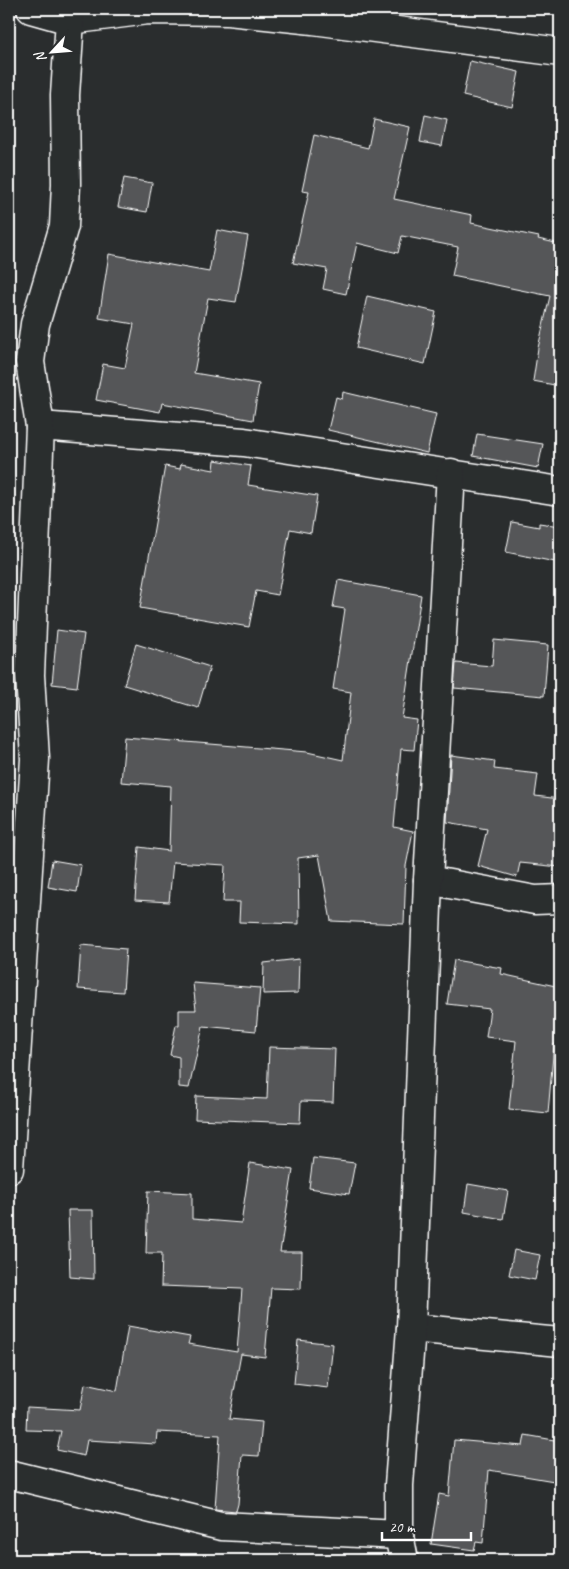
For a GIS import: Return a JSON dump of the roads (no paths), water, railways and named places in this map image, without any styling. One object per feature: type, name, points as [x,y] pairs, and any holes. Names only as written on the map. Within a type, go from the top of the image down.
[{"type":"street","points":[[31,9],[70,20],[148,10],[228,12],[313,20],[560,52]]},
{"type":"street","points":[[9,1169],[36,759],[20,674],[40,426],[30,362],[35,324],[64,226],[66,184],[65,95],[70,20]]},
{"type":"street","points":[[40,426],[244,442],[560,491]]},
{"type":"street","points":[[9,1474],[221,1526],[402,1547],[399,1485],[411,1328],[428,880],[451,473]]},
{"type":"street","points":[[428,880],[535,900],[560,899]]},
{"type":"street","points":[[411,1328],[560,1342]]}]
